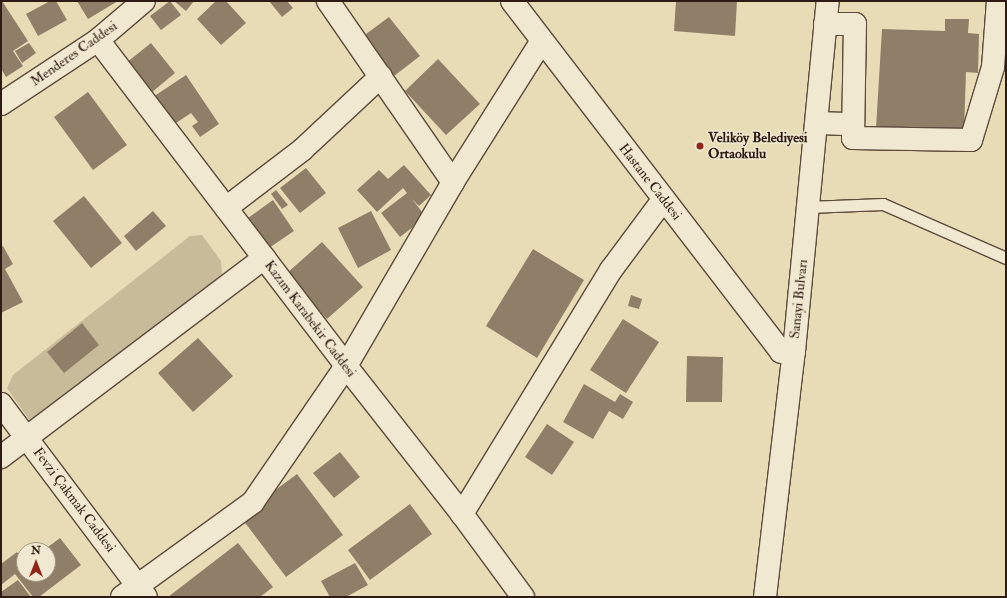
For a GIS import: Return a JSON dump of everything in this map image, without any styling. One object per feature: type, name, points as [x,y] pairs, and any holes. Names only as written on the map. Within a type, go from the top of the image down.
[{"type":"street","name":"Menderes Caddesi","points":[[1,104],[98,40],[144,1]]},
{"type":"street","points":[[328,1],[454,182]]},
{"type":"street","name":"Hastane Caddesi","points":[[512,1],[541,42],[781,352],[794,351]]},
{"type":"street","name":"Sanayi Bulvarı","points":[[765,597],[794,351],[828,1]]},
{"type":"street","points":[[825,24],[855,24],[853,138],[971,140],[993,67],[998,1]]},
{"type":"street","name":"Kazım Karabekir Caddesi","points":[[98,40],[346,366],[462,514],[523,597]]},
{"type":"street","points":[[135,593],[253,502],[346,366],[454,182],[541,42]]},
{"type":"street","points":[[226,208],[302,150],[381,76]]},
{"type":"street","points":[[817,124],[853,124]]},
{"type":"street","points":[[462,514],[611,270],[663,200]]},
{"type":"street","points":[[1,457],[264,258]]},
{"type":"street","name":"Fevzi Çakmak Caddesi","points":[[1,404],[27,438],[135,593]]},
{"type":"lane","points":[[808,207],[883,204],[1006,258]]},
{"type":"shaded area","points":[[202,235],[221,261],[222,274],[46,422],[30,421],[7,388],[13,375],[190,236]]},
{"type":"building","points":[[2,1],[28,41],[13,51],[23,66],[6,77],[1,69]]},
{"type":"building","points":[[50,1],[56,1],[67,20],[38,36],[26,14]]},
{"type":"building","points":[[77,1],[118,1],[88,19]]},
{"type":"building","points":[[170,1],[181,15],[161,30],[150,16]]},
{"type":"building","points":[[174,1],[194,1],[186,11]]},
{"type":"building","points":[[216,1],[226,1],[246,23],[221,45],[197,19]]},
{"type":"building","points":[[269,1],[287,1],[293,8],[282,17]]},
{"type":"building","points":[[676,1],[737,1],[735,36],[674,31]]},
{"type":"building","points":[[389,17],[420,56],[394,76],[362,37]]},
{"type":"building","points":[[945,19],[969,19],[968,33],[979,34],[978,73],[966,72],[964,131],[876,128],[882,29],[945,31]]},
{"type":"building","points":[[29,43],[36,53],[22,63],[15,51]]},
{"type":"building","points":[[151,43],[175,73],[151,93],[126,63]]},
{"type":"building","points":[[438,59],[480,104],[446,135],[405,91]]},
{"type":"building","points":[[186,75],[219,124],[200,137],[192,126],[198,122],[191,113],[164,131],[144,103]]},
{"type":"building","points":[[88,92],[127,145],[93,170],[54,117]]},
{"type":"building","points":[[404,165],[431,195],[419,206],[412,199],[426,217],[400,237],[381,213],[407,193],[403,188],[377,212],[357,190],[379,170],[388,179]]},
{"type":"building","points":[[306,168],[326,193],[300,213],[280,188]]},
{"type":"building","points":[[276,190],[288,205],[282,209],[271,194]]},
{"type":"building","points":[[84,196],[122,243],[91,268],[53,221]]},
{"type":"building","points":[[273,200],[294,231],[269,248],[248,218]]},
{"type":"building","points":[[153,211],[166,226],[136,251],[124,236]]},
{"type":"building","points":[[371,211],[391,250],[358,268],[338,228]]},
{"type":"building","points":[[322,242],[363,287],[327,319],[286,274]]},
{"type":"building","points":[[3,246],[13,264],[5,269],[23,302],[1,313],[1,247]]},
{"type":"building","points":[[533,249],[584,280],[537,358],[486,326]]},
{"type":"building","points":[[631,295],[642,299],[639,309],[628,306]]},
{"type":"building","points":[[623,319],[659,342],[626,393],[590,370]]},
{"type":"building","points":[[82,323],[99,345],[64,373],[47,352]]},
{"type":"building","points":[[198,338],[233,376],[193,412],[158,373]]},
{"type":"building","points":[[687,356],[723,357],[722,402],[686,402]]},
{"type":"building","points":[[584,384],[615,402],[620,394],[633,402],[623,419],[609,411],[593,439],[563,422]]},
{"type":"building","points":[[547,424],[574,442],[552,475],[525,457]]},
{"type":"building","points":[[340,452],[360,477],[334,498],[313,473]]},
{"type":"building","points":[[297,474],[343,535],[286,577],[240,516]]},
{"type":"building","points":[[410,504],[432,534],[370,580],[348,550]]},
{"type":"building","points":[[60,538],[81,565],[39,597],[33,597],[21,582],[56,582],[56,542],[55,542]]},
{"type":"building","points":[[238,543],[273,587],[260,597],[168,597]]},
{"type":"building","points":[[16,553],[16,575],[15,574],[1,585],[1,564]]},
{"type":"building","points":[[355,563],[368,585],[346,597],[330,597],[321,581]]},
{"type":"building","points":[[16,581],[20,582],[31,597],[1,597],[1,592]]},
{"type":"place","name":"Veliköy Belediyesi Ortaokulu","points":[[700,146]]}]
